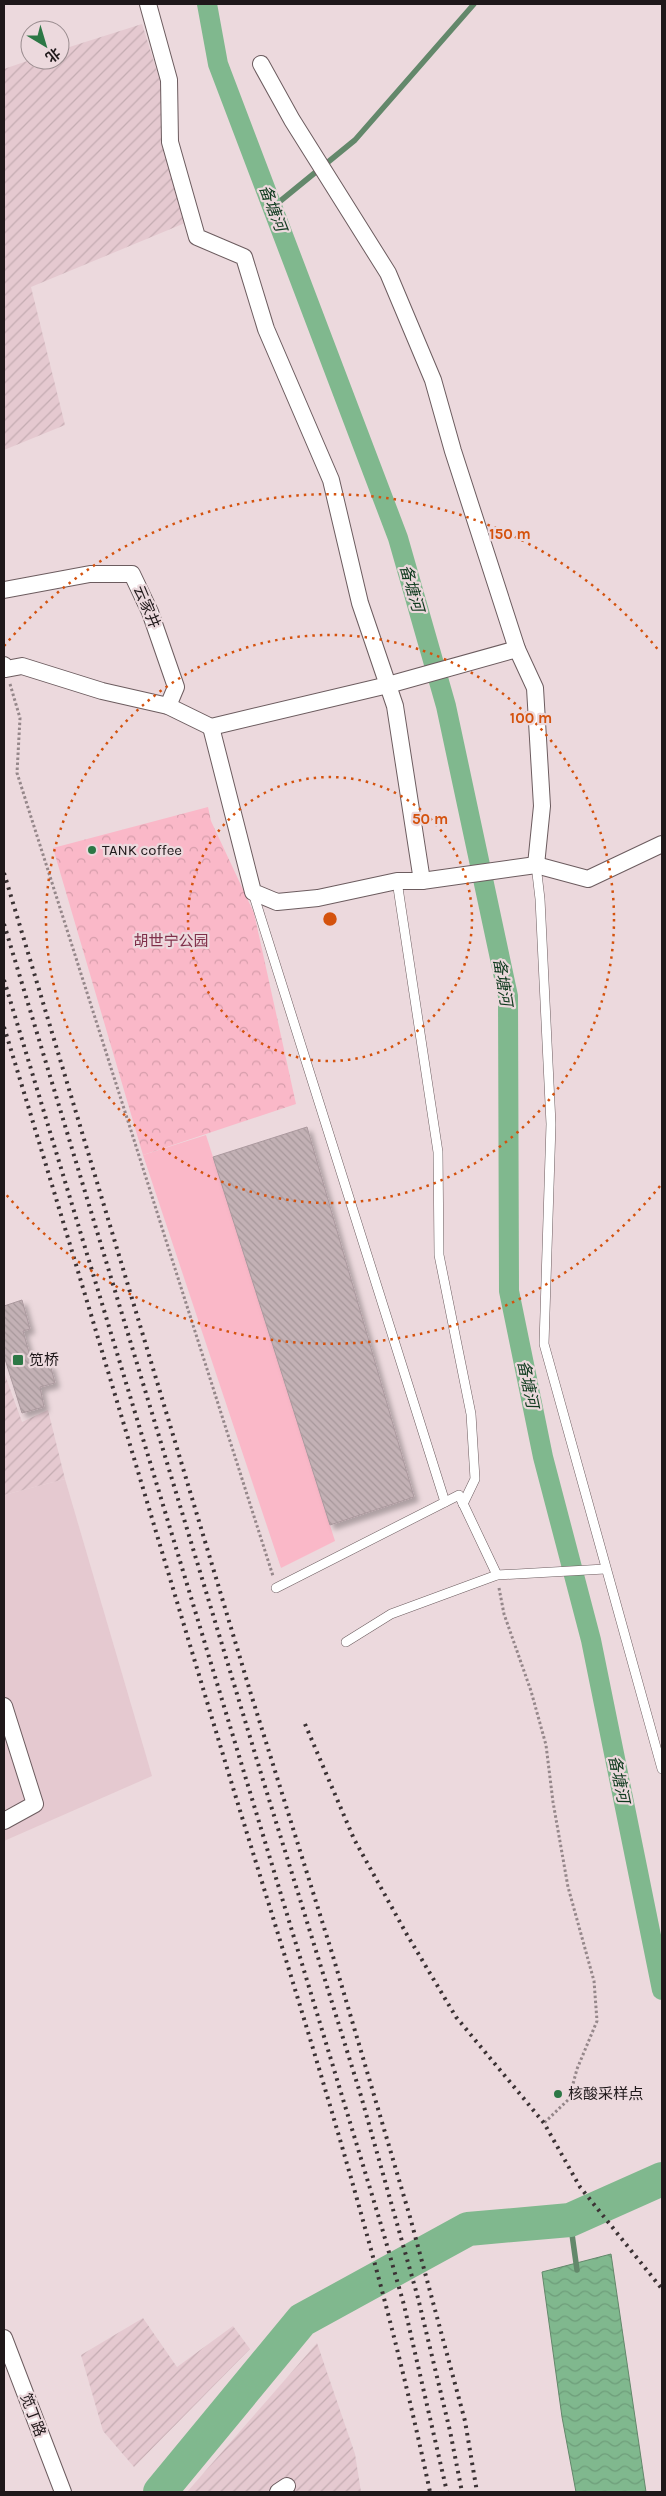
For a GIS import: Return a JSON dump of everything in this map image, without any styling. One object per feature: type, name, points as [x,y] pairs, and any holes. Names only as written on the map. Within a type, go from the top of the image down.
[{"type":"street","points":[[148,4],[169,80],[170,142],[198,237],[244,256],[266,329],[331,480],[360,604],[395,706],[422,882]]},
{"type":"street","points":[[261,64],[315,157],[388,273],[433,380],[453,451],[517,649],[535,688],[542,806],[532,866]]},
{"type":"street","name":"云家井","points":[[4,590],[90,574],[132,574],[150,612],[176,687],[168,706]]},
{"type":"street","points":[[5,667],[22,666],[102,691],[168,706],[211,727],[388,685],[517,649]]},
{"type":"street","points":[[211,727],[253,892],[277,902],[318,898],[397,881],[422,882],[532,866],[588,879],[662,844]]},
{"type":"street","points":[[4,1706],[36,1804],[4,1821]]},
{"type":"street","name":"笕丁路","points":[[4,2338],[63,2492]]},
{"type":"lane","points":[[532,866],[540,900],[551,1124],[544,1344],[662,1769]]},
{"type":"lane","points":[[397,881],[438,1152],[439,1255],[470,1414],[475,1479],[463,1504]]},
{"type":"lane","points":[[253,892],[445,1502]]},
{"type":"lane","points":[[276,1588],[458,1495],[497,1575]]},
{"type":"lane","points":[[346,1642],[391,1614],[497,1575],[606,1570]]},
{"type":"path","points":[[5,667],[20,718],[17,773],[276,1588]]},
{"type":"path","points":[[497,1575],[504,1614],[531,1691],[546,1745],[553,1802],[568,1887],[594,1981],[597,2021],[577,2069],[569,2098],[544,2123]]},
{"type":"shaded area","points":[[142,24],[161,84],[185,223],[31,287],[65,425],[4,450],[4,69],[20,63],[20,70],[70,70],[70,47]]},
{"type":"shaded area","points":[[4,1372],[22,1422],[48,1410],[65,1479],[4,1495]]},
{"type":"shaded area","points":[[65,1479],[152,1776],[4,1841],[4,1495]]},
{"type":"shaded area","points":[[143,2318],[177,2367],[233,2326],[250,2349],[134,2467],[103,2431],[81,2355]]},
{"type":"shaded area","points":[[317,2343],[355,2454],[361,2492],[187,2492]]},
{"type":"green space","name":"胡世宁公园","points":[[208,807],[211,821],[254,913],[296,1104],[143,1155],[53,848]]},
{"type":"green space","points":[[206,1135],[335,1541],[281,1568],[143,1155]]},
{"type":"water","points":[[611,2254],[646,2492],[576,2492],[562,2417],[542,2272]]},
{"type":"building","points":[[307,1127],[414,1497],[330,1525],[213,1157]]},
{"type":"building","name":"笕桥","points":[[22,1300],[30,1329],[23,1331],[33,1367],[50,1364],[55,1383],[40,1387],[44,1407],[22,1413],[4,1356],[4,1306]]},
{"type":"waterway","name":"备塘河","points":[[207,4],[218,64],[398,538],[446,706],[508,996],[509,1291],[543,1457],[591,1640],[662,1990]]},
{"type":"waterway","points":[[273,207],[355,140],[474,4]]},
{"type":"waterway","points":[[160,2492],[302,2320],[468,2229],[570,2220],[662,2179]]},
{"type":"waterway","points":[[570,2220],[577,2270]]},
{"type":"railway","points":[[4,873],[250,1691],[332,1953],[410,2217],[465,2421],[477,2492]]},
{"type":"railway","points":[[4,924],[263,1780],[361,2096],[418,2298],[450,2431],[462,2492]]},
{"type":"railway","points":[[4,980],[382,2228],[404,2305],[447,2492]]},
{"type":"railway","points":[[4,1027],[340,2139],[388,2315],[430,2492]]},
{"type":"railway","points":[[305,1724],[354,1839],[406,1933],[456,2017],[544,2123],[580,2187],[662,2289]]},
{"type":"place","name":"TANK coffee","points":[[92,850]]},
{"type":"place","name":"笕桥","points":[[18,1360]]},
{"type":"place","name":"核酸采样点","points":[[558,2094]]}]
